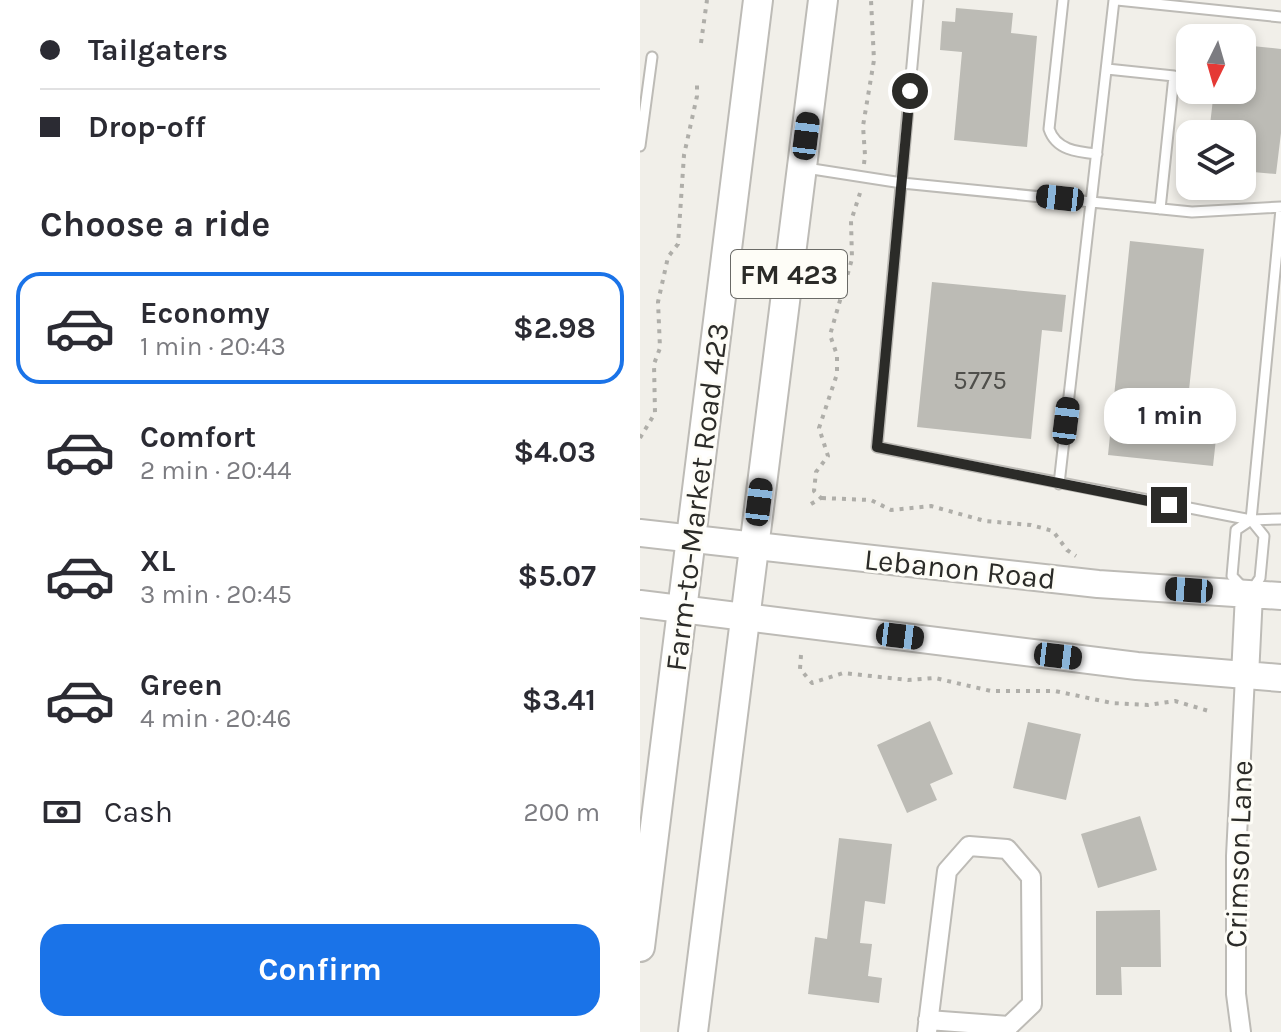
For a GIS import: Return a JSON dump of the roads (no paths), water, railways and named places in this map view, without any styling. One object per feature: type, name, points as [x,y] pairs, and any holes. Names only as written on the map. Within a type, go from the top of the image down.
[{"type":"main road","name":"Farm-to-Market Road 423","points":[[640,947],[758,0]]},
{"type":"main road","name":"FM 423","points":[[753,547],[823,0]]},
{"type":"main road","name":"Lebanon Road","points":[[640,533],[1098,584],[1281,596]]},
{"type":"main road","name":"Farm-to-Market Road 423","points":[[693,1032],[753,547]]},
{"type":"main road","points":[[1245,676],[1249,594]]},
{"type":"main road","points":[[640,604],[1281,678]]},
{"type":"street","name":"Crimson Lane","points":[[1241,1032],[1236,994],[1236,856],[1245,676]]},
{"type":"street","points":[[969,846],[1007,849],[1031,877],[1032,1004],[1009,1026],[927,1026],[947,871],[969,846]]},
{"type":"lane","points":[[918,0],[877,447],[1251,520],[1281,519]]},
{"type":"lane","points":[[1063,0],[1049,129],[1054,141],[1064,148],[1097,154]]},
{"type":"lane","points":[[1059,484],[1116,0],[1281,17]]},
{"type":"lane","points":[[640,146],[642,113],[652,57]]},
{"type":"lane","points":[[1107,69],[1174,76],[1160,209]]},
{"type":"lane","points":[[802,167],[902,183],[1192,212],[1281,208],[1251,520],[1264,536],[1260,578],[1249,594],[1232,576],[1236,530],[1251,520]]}]
